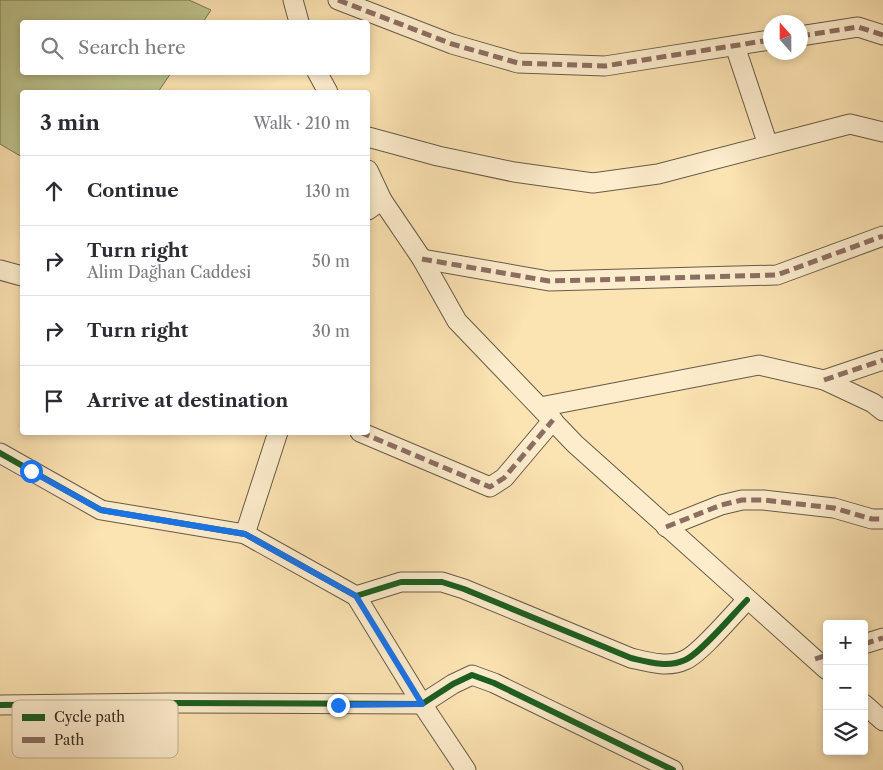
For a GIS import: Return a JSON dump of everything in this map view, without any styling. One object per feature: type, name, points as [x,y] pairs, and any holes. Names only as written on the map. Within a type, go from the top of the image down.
[{"type":"street","points":[[293,0],[299,20]]},
{"type":"street","points":[[338,0],[452,44],[518,63],[605,66],[763,41]]},
{"type":"street","points":[[808,35],[858,27],[883,35]]},
{"type":"street","points":[[735,46],[768,145]]},
{"type":"street","points":[[319,75],[327,90]]},
{"type":"street","points":[[370,138],[438,156],[514,172],[593,183],[658,174],[850,124],[883,132]]},
{"type":"street","points":[[370,180],[375,205],[422,259],[457,321],[574,444],[747,600],[823,661]]},
{"type":"street","points":[[422,259],[549,281],[777,275],[883,236]]},
{"type":"street","points":[[0,270],[20,275]]},
{"type":"street","points":[[824,380],[883,360]]},
{"type":"street","points":[[540,407],[759,365],[824,380],[883,410]]},
{"type":"street","points":[[367,435],[490,487],[504,478],[553,420]]},
{"type":"street","points":[[245,534],[277,435]]},
{"type":"street","points":[[0,453],[101,510],[245,534],[356,596],[422,704],[466,770]]},
{"type":"street","points":[[666,527],[721,505],[742,500],[763,500],[834,508],[872,519],[883,519]]},
{"type":"street","points":[[356,596],[401,582],[442,582],[464,589],[631,658],[662,663],[685,660],[697,652],[747,600]]},
{"type":"street","points":[[868,643],[883,638]]},
{"type":"street","points":[[178,703],[422,704],[453,684],[472,675],[494,683],[673,770]]},
{"type":"street","points":[[868,707],[883,720]]},
{"type":"green space","points":[[0,0],[189,0],[211,10],[204,20],[20,20],[20,75],[170,75],[159,90],[20,90],[20,156],[0,144]]},
{"type":"marked path","points":[[338,0],[452,44],[518,63],[605,66],[763,41]]},
{"type":"marked path","points":[[808,35],[858,27],[883,35]]},
{"type":"marked path","points":[[422,259],[549,281],[777,275],[883,236]]},
{"type":"marked path","points":[[824,380],[883,360]]},
{"type":"marked path","points":[[367,435],[490,487],[504,478],[553,420]]},
{"type":"marked path","points":[[666,527],[721,505],[742,500],[763,500],[834,508],[872,519],[883,519]]},
{"type":"marked path","points":[[868,643],[883,638]]},
{"type":"marked path","points":[[815,659],[823,656]]},
{"type":"cycle path","points":[[0,453],[101,510],[245,534],[356,596],[401,582],[442,582],[464,589],[631,658],[651,662],[672,664],[685,660],[708,642],[747,600]]},
{"type":"cycle path","points":[[178,703],[422,704],[453,684],[472,675],[494,683],[673,770]]},
{"type":"cycle path","points":[[0,705],[12,705]]},
{"type":"route","points":[[31,471],[101,510],[245,534],[356,596],[422,704],[338,705]]}]
